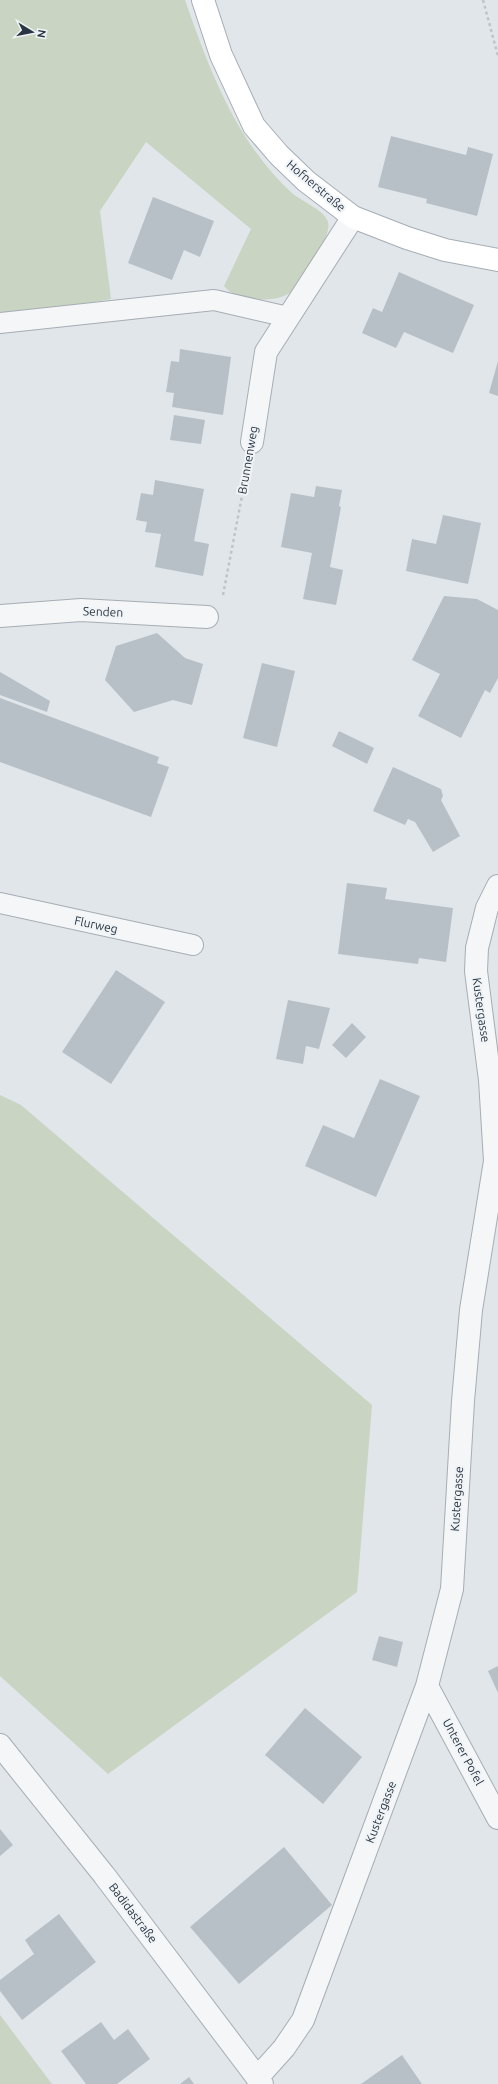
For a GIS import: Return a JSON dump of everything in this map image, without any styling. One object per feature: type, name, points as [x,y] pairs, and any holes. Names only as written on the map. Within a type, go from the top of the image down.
[{"type":"main road","name":"Hofnerstraße","points":[[203,0],[221,55],[254,126],[279,155],[306,181],[353,216],[407,238],[445,250],[498,260]]},
{"type":"street","name":"Brunnenweg","points":[[252,442],[266,352],[353,216]]},
{"type":"street","name":"Senden","points":[[0,616],[81,610],[207,617]]},
{"type":"street","name":"Kustergasse","points":[[260,2081],[302,2020],[428,1686],[452,1589],[471,1310],[495,1161],[490,1080],[476,971],[477,948],[487,908],[498,886]]},
{"type":"street","name":"Unterer Pofel","points":[[428,1686],[498,1818]]},
{"type":"street","name":"Badidastraße","points":[[0,1745],[104,1875],[260,2081]]},
{"type":"lane","points":[[0,323],[214,300],[288,317]]},
{"type":"lane","name":"Flurweg","points":[[0,903],[193,945]]},
{"type":"path","points":[[483,0],[498,56]]},
{"type":"path","name":"Brunnenweg","points":[[222,600],[252,442]]},
{"type":"green space","points":[[0,0],[185,0],[202,47],[222,94],[246,138],[260,158],[285,187],[322,214],[328,222],[328,228],[323,244],[304,279],[297,287],[283,296],[265,300],[240,297],[229,291],[224,286],[251,229],[146,142],[100,211],[111,299],[0,320]]},
{"type":"green space","points":[[0,1095],[21,1105],[372,1405],[357,1592],[108,1774],[0,1676]]},
{"type":"green space","points":[[0,2015],[52,2084],[0,2084]]},
{"type":"building","points":[[391,136],[466,155],[468,147],[493,154],[477,216],[426,203],[427,199],[378,187]]},
{"type":"building","points":[[153,197],[214,221],[200,257],[184,250],[172,280],[128,263]]},
{"type":"building","points":[[399,272],[474,305],[453,353],[404,332],[396,348],[362,333],[373,308],[382,312]]},
{"type":"building","points":[[180,349],[231,357],[223,415],[172,407],[174,393],[166,392],[171,361],[179,362]]},
{"type":"building","points":[[498,361],[498,396],[489,393]]},
{"type":"building","points":[[174,415],[205,420],[201,444],[170,440]]},
{"type":"building","points":[[155,480],[204,489],[194,541],[209,544],[203,576],[155,567],[161,534],[145,532],[147,522],[136,520],[141,493],[153,495]]},
{"type":"building","points":[[316,486],[342,490],[339,506],[341,507],[330,567],[343,570],[336,605],[303,599],[312,553],[281,547],[291,493],[314,497]]},
{"type":"building","points":[[443,515],[481,523],[468,584],[406,571],[412,539],[436,544]]},
{"type":"building","points":[[444,596],[477,599],[498,610],[498,678],[490,693],[485,690],[461,738],[418,716],[440,674],[412,660]]},
{"type":"building","points":[[157,633],[185,658],[203,664],[192,705],[173,700],[134,712],[105,680],[116,646]]},
{"type":"building","points":[[262,663],[295,671],[277,747],[243,738]]},
{"type":"building","points":[[0,672],[50,701],[47,712],[0,695]]},
{"type":"building","points":[[0,698],[159,757],[157,763],[169,767],[151,817],[0,762]]},
{"type":"building","points":[[339,731],[374,748],[367,764],[332,746]]},
{"type":"building","points":[[393,767],[441,789],[443,796],[441,800],[460,836],[433,852],[415,822],[408,819],[405,825],[373,811]]},
{"type":"building","points":[[347,883],[387,888],[385,899],[453,908],[446,962],[419,958],[418,964],[338,954]]},
{"type":"building","points":[[116,970],[165,1002],[111,1084],[62,1052]]},
{"type":"building","points":[[288,1000],[330,1008],[319,1049],[306,1046],[303,1064],[276,1059]]},
{"type":"building","points":[[352,1023],[366,1037],[346,1058],[332,1045]]},
{"type":"building","points":[[380,1079],[420,1096],[376,1197],[305,1166],[323,1125],[354,1138]]},
{"type":"building","points":[[379,1636],[403,1642],[397,1667],[372,1660]]},
{"type":"building","points":[[498,1666],[498,1693],[488,1671]]},
{"type":"building","points":[[305,1708],[362,1757],[323,1804],[265,1755]]},
{"type":"building","points":[[0,1829],[13,1845],[0,1856]]},
{"type":"building","points":[[284,1847],[332,1905],[239,1984],[190,1927]]},
{"type":"building","points":[[59,1914],[96,1962],[22,2020],[0,1991],[0,1980],[34,1954],[25,1940]]},
{"type":"building","points":[[101,2022],[114,2040],[128,2029],[150,2059],[117,2084],[86,2084],[61,2051]]},
{"type":"building","points":[[402,2055],[422,2084],[361,2084]]},
{"type":"building","points":[[189,2077],[194,2084],[180,2084]]}]
